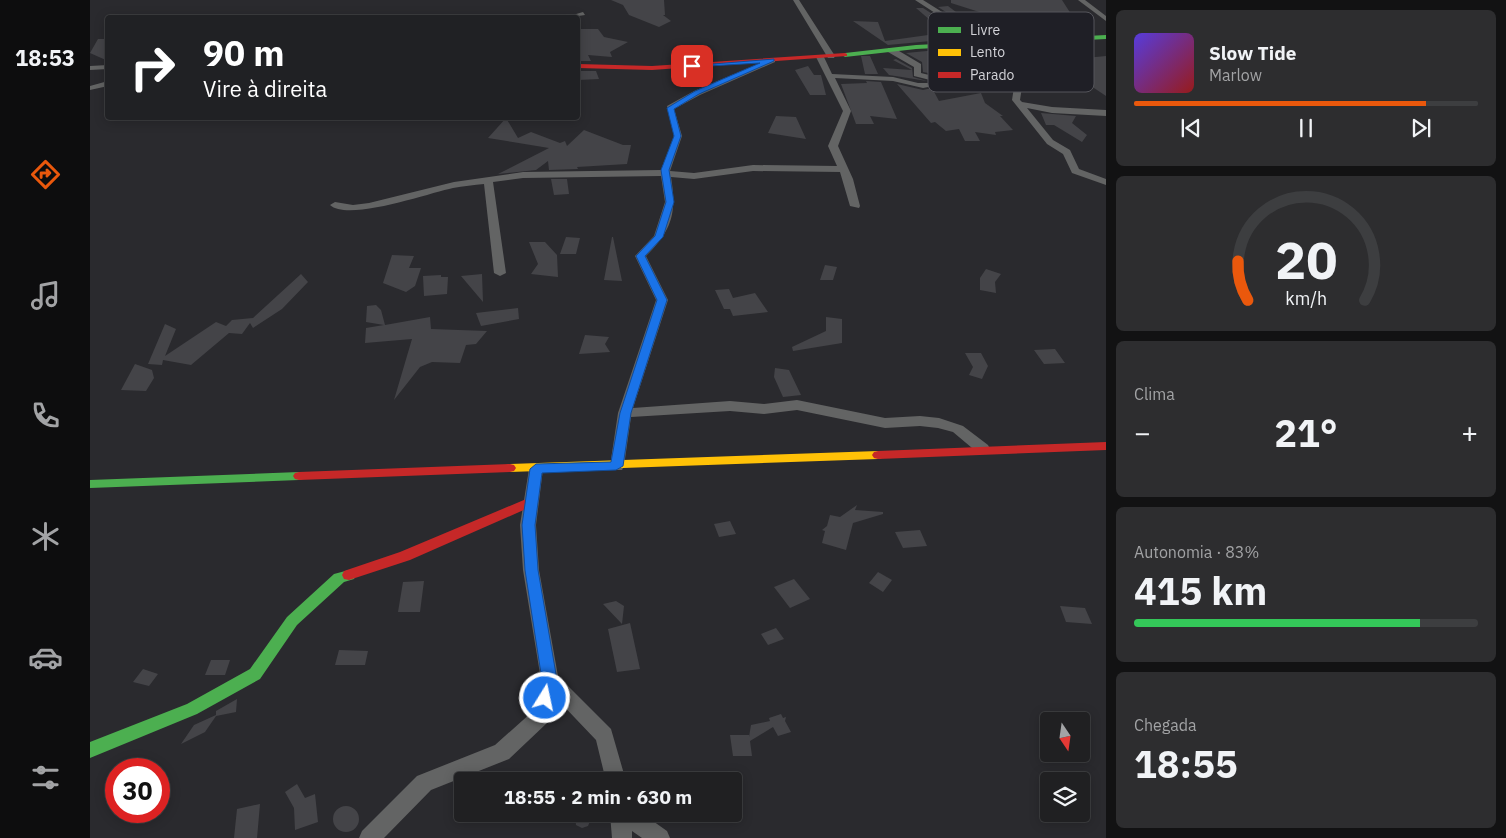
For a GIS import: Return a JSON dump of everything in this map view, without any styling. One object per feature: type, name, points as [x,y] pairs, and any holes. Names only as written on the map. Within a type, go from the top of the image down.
[{"type":"main road","points":[[580,66],[652,68],[928,47]]},
{"type":"main road","points":[[90,484],[536,469],[984,449],[1106,446]]},
{"type":"main road","points":[[90,750],[192,709],[255,674],[292,621],[339,578],[405,556],[531,502]]},
{"type":"street","points":[[796,0],[825,56],[829,76],[847,111],[833,146],[855,206]]},
{"type":"street","points":[[918,0],[937,12]]},
{"type":"street","points":[[1081,0],[1106,19]]},
{"type":"street","points":[[891,50],[918,66],[917,74],[928,77]]},
{"type":"street","points":[[616,466],[626,413],[662,300],[640,256],[659,237],[670,202],[666,173],[678,136],[670,108],[697,92],[772,60]]},
{"type":"street","points":[[90,68],[105,67]]},
{"type":"street","points":[[829,76],[877,77],[896,79],[917,86],[928,85]]},
{"type":"street","points":[[90,88],[105,84]]},
{"type":"street","points":[[1017,92],[1016,100],[1050,142],[1067,152],[1074,171],[1106,182]]},
{"type":"street","points":[[1019,104],[1052,110],[1106,113]]},
{"type":"street","points":[[335,205],[353,208],[369,206],[488,179],[554,174],[666,173],[694,176],[753,168],[843,169]]},
{"type":"street","points":[[488,179],[500,273]]},
{"type":"street","points":[[626,413],[675,412],[730,406],[764,409],[797,405],[885,423],[939,423],[958,429],[984,449]]},
{"type":"street","points":[[369,838],[424,783],[502,752],[540,717],[550,680],[531,570],[528,525],[536,469]]},
{"type":"street","points":[[550,680],[604,735],[614,772]]},
{"type":"street","points":[[621,822],[622,838]]},
{"type":"street","points":[[637,822],[660,838]]},
{"type":"building","points":[[611,0],[664,0],[665,15],[663,15],[671,21],[659,27],[629,15],[623,5]]},
{"type":"building","points":[[951,0],[1062,0],[1070,12],[979,12],[951,3]]},
{"type":"building","points":[[948,6],[956,12],[946,12],[938,7]]},
{"type":"building","points":[[916,8],[923,8],[929,12],[928,18]]},
{"type":"building","points":[[853,21],[878,22],[885,41],[928,35],[928,41],[888,45]]},
{"type":"building","points":[[580,29],[598,29],[604,37],[628,42],[610,52],[612,57],[588,55],[591,61],[580,61]]},
{"type":"building","points":[[98,39],[105,39],[105,60],[90,53]]},
{"type":"building","points":[[928,51],[928,73],[923,72],[922,62],[906,53]]},
{"type":"building","points":[[861,56],[870,56],[878,74],[865,74]]},
{"type":"building","points":[[1106,56],[1106,96],[1094,88],[1094,57]]},
{"type":"building","points":[[896,59],[912,68],[913,77],[927,81],[889,75],[883,68],[912,70],[893,60]]},
{"type":"building","points":[[808,66],[814,75],[821,75],[826,95],[810,95],[795,70]]},
{"type":"building","points":[[580,71],[596,71],[599,79],[580,80]]},
{"type":"building","points":[[866,81],[881,82],[897,119],[870,116],[874,124],[856,124],[841,84],[867,83]]},
{"type":"building","points":[[897,84],[923,90],[928,89],[928,92],[934,92],[939,101],[981,93],[985,103],[1003,116],[1000,116],[1013,130],[995,132],[996,135],[975,132],[980,141],[965,141],[959,129],[946,131],[935,122],[931,123]]},
{"type":"building","points":[[1041,113],[1076,116],[1072,123],[1087,135],[1082,142],[1054,125],[1046,125]]},
{"type":"building","points":[[776,116],[796,117],[806,139],[768,133]]},
{"type":"building","points":[[504,120],[507,120],[518,138],[531,132],[560,143],[565,141],[567,146],[584,130],[623,145],[631,145],[627,164],[549,170],[548,161],[536,170],[498,174],[549,148],[488,138]]},
{"type":"building","points":[[551,179],[567,179],[569,194],[554,195]]},
{"type":"building","points":[[566,237],[580,238],[576,254],[560,254]]},
{"type":"building","points":[[613,237],[622,281],[604,280]]},
{"type":"building","points":[[529,242],[545,242],[557,255],[558,277],[531,274],[538,264]]},
{"type":"building","points":[[392,255],[414,256],[409,268],[421,268],[415,286],[406,292],[383,283]]},
{"type":"building","points":[[825,265],[837,267],[833,280],[820,280]]},
{"type":"building","points":[[986,269],[1001,274],[995,282],[996,293],[980,290],[980,278]]},
{"type":"building","points":[[301,274],[308,282],[282,309],[253,328],[250,323],[242,334],[229,333],[191,365],[163,360],[162,365],[148,364],[165,324],[176,329],[165,356],[216,322],[226,326],[232,320],[253,318]]},
{"type":"building","points":[[482,274],[483,302],[461,276]]},
{"type":"building","points":[[441,275],[441,277],[448,277],[447,294],[424,296],[423,276]]},
{"type":"building","points":[[729,289],[733,298],[755,293],[768,312],[733,316],[730,309],[724,309],[715,290]]},
{"type":"building","points":[[376,305],[381,310],[385,325],[430,317],[431,329],[487,331],[476,344],[466,345],[460,363],[432,362],[420,367],[394,400],[412,339],[365,343],[366,328],[384,325],[366,322],[367,306]]},
{"type":"building","points":[[518,308],[519,319],[481,326],[476,313]]},
{"type":"building","points":[[826,317],[842,319],[842,343],[793,351],[792,347],[826,331]]},
{"type":"building","points":[[585,335],[609,337],[605,344],[610,352],[579,354]]},
{"type":"building","points":[[1055,349],[1065,363],[1044,364],[1034,350]]},
{"type":"building","points":[[965,353],[981,353],[988,366],[982,379],[969,375],[973,367]]},
{"type":"building","points":[[135,364],[152,370],[154,378],[146,391],[121,390]]},
{"type":"building","points":[[775,368],[789,370],[801,395],[783,397],[774,377]]},
{"type":"building","points":[[857,505],[855,510],[883,512],[883,514],[853,523],[846,550],[822,543],[825,531],[822,530],[827,526],[830,515],[840,517]]},
{"type":"building","points":[[730,521],[736,534],[719,537],[714,524]]},
{"type":"building","points":[[920,530],[927,546],[903,548],[895,532]]},
{"type":"building","points":[[878,572],[892,580],[883,592],[869,583]]},
{"type":"building","points":[[794,579],[810,599],[790,608],[774,587]]},
{"type":"building","points":[[424,581],[420,612],[398,612],[403,582]]},
{"type":"building","points":[[616,601],[624,606],[622,624],[603,604]]},
{"type":"building","points":[[1060,606],[1085,608],[1092,624],[1066,622]]},
{"type":"building","points":[[630,623],[640,669],[617,672],[608,629]]},
{"type":"building","points":[[776,628],[784,639],[768,645],[761,634]]},
{"type":"building","points":[[339,650],[368,651],[365,665],[335,665]]},
{"type":"building","points":[[211,660],[230,660],[225,675],[205,675]]},
{"type":"building","points":[[143,669],[158,674],[149,686],[133,682]]},
{"type":"building","points":[[237,699],[236,712],[216,716],[205,732],[181,744],[194,725],[216,715],[216,711]]},
{"type":"building","points":[[781,714],[783,718],[786,717],[785,721],[791,732],[778,736],[773,727],[750,741],[752,756],[733,756],[730,735],[749,735],[749,737],[751,725],[770,721],[769,718]]},
{"type":"building","points":[[297,784],[305,798],[315,794],[318,822],[295,830],[294,808],[285,792]]},
{"type":"building","points":[[260,804],[257,838],[234,838],[237,809]]},
{"type":"building","points":[[346,806],[355,810],[359,819],[355,828],[346,832],[337,828],[333,819],[337,810]]},
{"type":"building","points":[[576,822],[590,822],[588,826],[582,828],[576,825]]},
{"type":"traffic: fast","points":[[1094,38],[1106,37]]},
{"type":"traffic: fast","points":[[845,55],[928,46]]},
{"type":"traffic: fast","points":[[90,484],[299,476]]},
{"type":"traffic: fast","points":[[90,750],[192,709],[255,674],[292,621],[339,578],[349,575]]},
{"type":"traffic: slow","points":[[510,468],[878,455]]},
{"type":"traffic: jam","points":[[580,66],[652,68],[845,55]]},
{"type":"traffic: jam","points":[[878,455],[1106,446]]},
{"type":"traffic: jam","points":[[299,476],[510,468]]},
{"type":"traffic: jam","points":[[349,575],[405,556],[531,502]]},
{"type":"route","points":[[545,698],[550,680],[531,570],[528,525],[536,469],[616,466],[626,413],[662,300],[640,256],[659,237],[670,202],[665,170],[678,136],[670,108],[697,92],[772,60],[692,66]]}]
